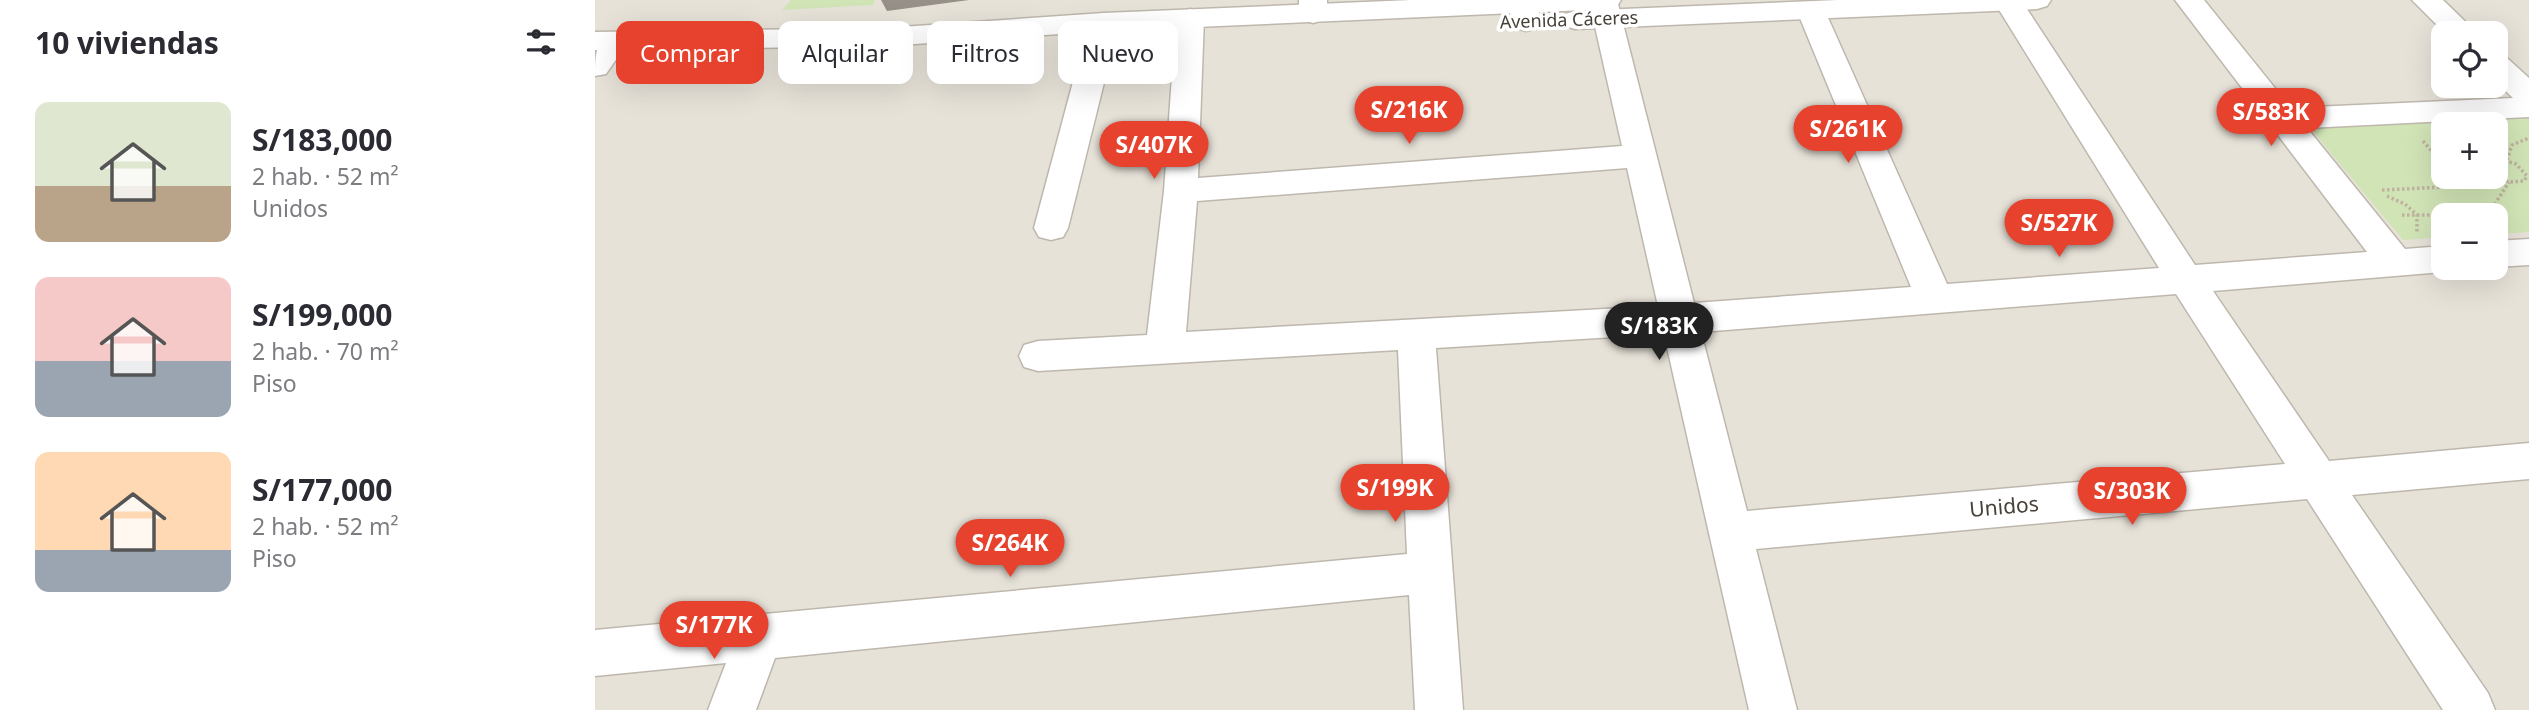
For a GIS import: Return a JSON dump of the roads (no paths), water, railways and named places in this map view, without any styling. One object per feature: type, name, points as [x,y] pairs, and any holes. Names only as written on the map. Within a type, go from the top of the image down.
[{"type":"street","points":[[2189,0],[2395,262]]},
{"type":"street","points":[[2426,0],[2449,21]]},
{"type":"street","points":[[2018,1],[2184,277],[2471,710]]},
{"type":"street","name":"Avenida Cáceres","points":[[1138,21],[1313,7],[1350,28],[1525,9],[1606,6],[1811,11],[2018,1]]},
{"type":"street","points":[[1606,6],[1773,710]]},
{"type":"street","points":[[1811,11],[1935,299]]},
{"type":"street","points":[[1165,349],[1181,191],[1189,18]]},
{"type":"street","name":"Avenida Cáceres","points":[[605,41],[886,37],[1058,26]]},
{"type":"street","points":[[595,67],[605,41]]},
{"type":"street","points":[[2508,76],[2529,95]]},
{"type":"street","points":[[1051,228],[1088,84]]},
{"type":"street","points":[[2283,119],[2529,107]]},
{"type":"street","points":[[1181,191],[1640,156]]},
{"type":"street","points":[[1038,356],[1679,319],[2395,262],[2431,249]]},
{"type":"street","points":[[2508,253],[2529,252]]},
{"type":"street","points":[[1416,334],[1439,710]]},
{"type":"street","name":"Unidos","points":[[1730,532],[2529,461]]},
{"type":"street","points":[[595,653],[1430,572]]},
{"type":"street","points":[[732,710],[760,636]]}]
